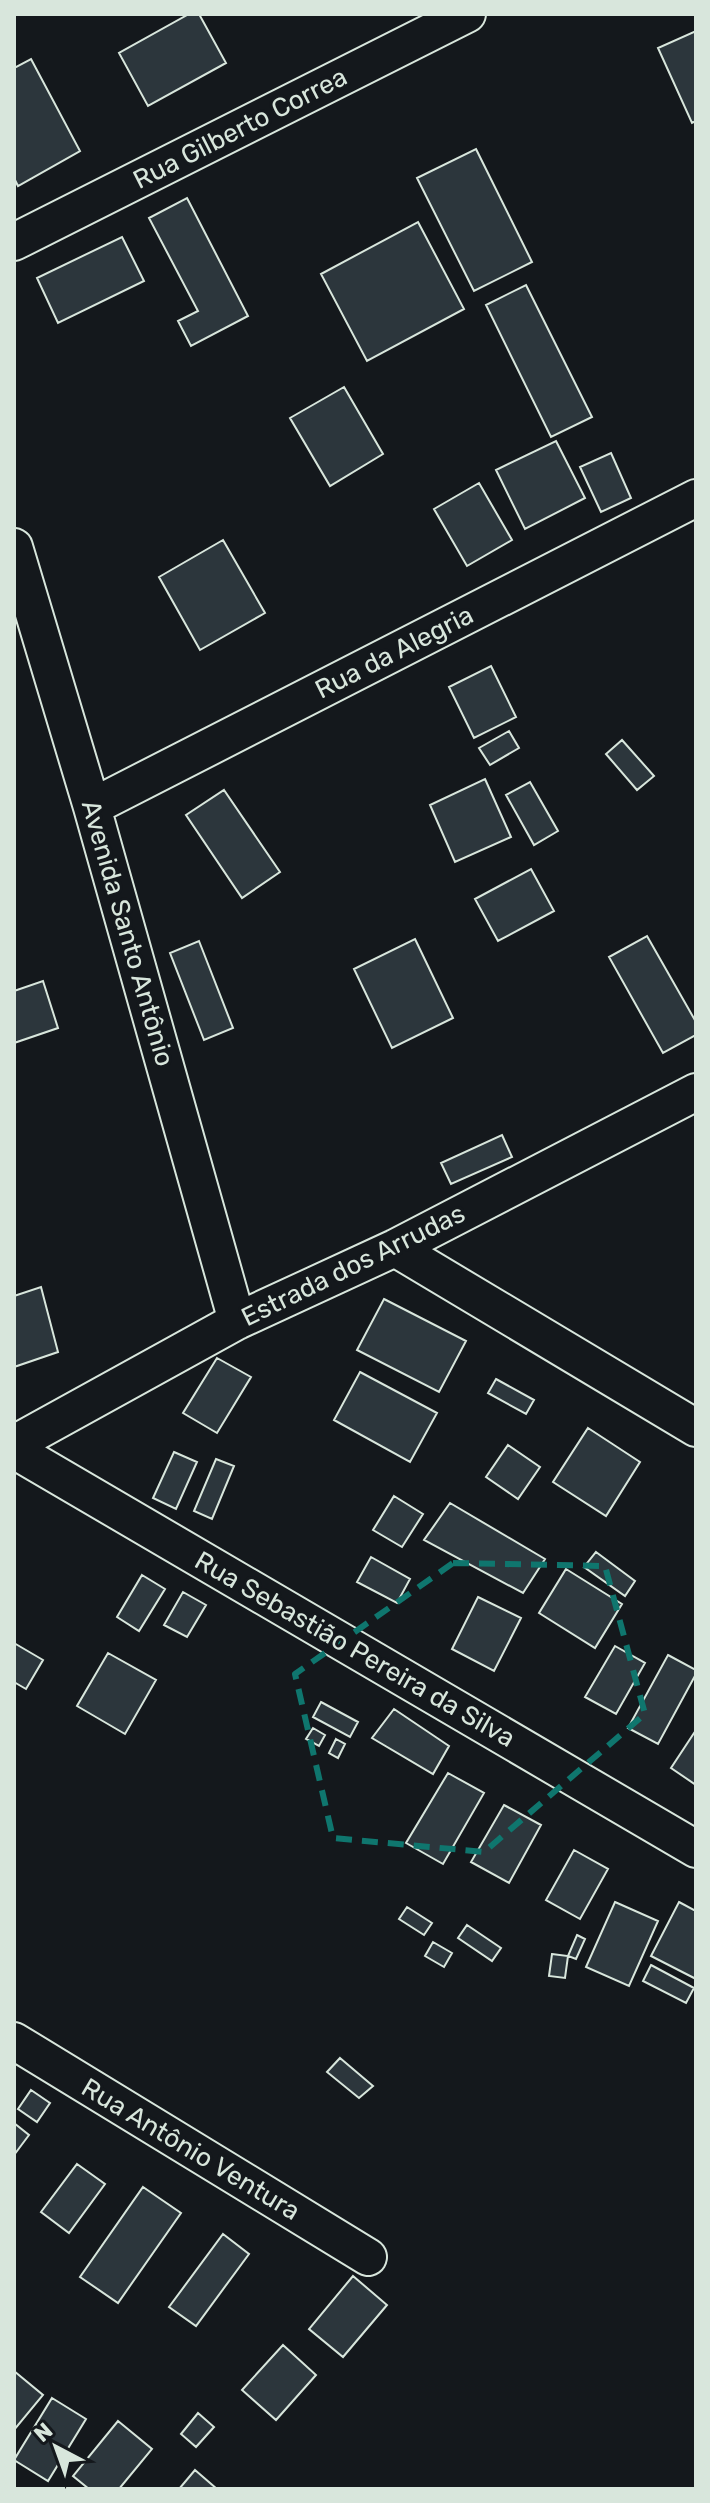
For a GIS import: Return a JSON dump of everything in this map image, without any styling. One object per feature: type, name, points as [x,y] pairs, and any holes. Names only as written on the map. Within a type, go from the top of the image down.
[{"type":"street","name":"Rua Gilberto Correa","points":[[14,242],[467,14]]},
{"type":"street","name":"Rua da Alegria","points":[[92,807],[696,498]]},
{"type":"street","name":"Avenida Santo Antônio","points":[[14,547],[92,807],[237,1321]]},
{"type":"street","name":"Estrada dos Arrudas","points":[[14,1447],[237,1321],[395,1248],[696,1092]]},
{"type":"street","points":[[395,1248],[696,1428]]},
{"type":"street","name":"Rua Sebastião Pereira da Silva","points":[[14,1447],[696,1849]]},
{"type":"street","name":"Rua Antônio Ventura","points":[[14,2041],[368,2257]]},
{"type":"highlighted area","points":[[453,1563],[605,1566],[645,1714],[484,1852],[333,1838],[295,1674]]},
{"type":"building","points":[[189,14],[199,14],[226,63],[148,106],[119,53]]},
{"type":"building","points":[[696,31],[696,121],[692,123],[658,48]]},
{"type":"building","points":[[31,59],[80,151],[18,186],[14,178],[14,68]]},
{"type":"building","points":[[476,149],[532,262],[474,291],[417,178]]},
{"type":"building","points":[[187,198],[248,316],[191,346],[178,321],[198,311],[149,218]]},
{"type":"building","points":[[418,222],[464,309],[367,361],[321,274]]},
{"type":"building","points":[[122,237],[144,281],[58,323],[37,278]]},
{"type":"building","points":[[526,285],[592,417],[551,437],[486,305]]},
{"type":"building","points":[[344,387],[383,454],[330,486],[290,418]]},
{"type":"building","points":[[556,441],[585,498],[525,529],[496,470]]},
{"type":"building","points":[[611,453],[631,498],[601,512],[580,467]]},
{"type":"building","points":[[479,483],[512,540],[467,566],[434,509]]},
{"type":"building","points":[[223,540],[265,613],[200,650],[159,577]]},
{"type":"building","points":[[491,666],[516,717],[474,738],[449,687]]},
{"type":"building","points":[[509,731],[519,748],[490,765],[479,748]]},
{"type":"building","points":[[622,740],[654,776],[637,790],[606,754]]},
{"type":"building","points":[[485,779],[511,837],[455,862],[430,805]]},
{"type":"building","points":[[530,782],[558,831],[534,845],[506,795]]},
{"type":"building","points":[[224,790],[280,872],[242,898],[186,815]]},
{"type":"building","points":[[531,869],[554,911],[498,941],[475,899]]},
{"type":"building","points":[[647,936],[696,1022],[696,1035],[663,1053],[609,957]]},
{"type":"building","points":[[415,939],[453,1018],[392,1048],[354,969]]},
{"type":"building","points":[[199,941],[233,1028],[204,1040],[170,953]]},
{"type":"building","points":[[43,981],[58,1028],[14,1043],[14,991]]},
{"type":"building","points":[[502,1135],[512,1157],[451,1184],[441,1163]]},
{"type":"building","points":[[41,1287],[58,1352],[14,1367],[14,1296]]},
{"type":"building","points":[[384,1299],[466,1341],[439,1392],[357,1350]]},
{"type":"building","points":[[217,1358],[251,1377],[217,1433],[183,1413]]},
{"type":"building","points":[[360,1372],[437,1413],[410,1462],[334,1420]]},
{"type":"building","points":[[496,1379],[534,1400],[526,1414],[488,1393]]},
{"type":"building","points":[[588,1428],[640,1462],[606,1516],[553,1482]]},
{"type":"building","points":[[508,1445],[540,1467],[518,1499],[486,1477]]},
{"type":"building","points":[[174,1452],[197,1462],[176,1509],[153,1498]]},
{"type":"building","points":[[216,1459],[234,1466],[212,1519],[194,1511]]},
{"type":"building","points":[[394,1496],[423,1514],[402,1547],[373,1530]]},
{"type":"building","points":[[450,1503],[545,1559],[523,1593],[424,1540]]},
{"type":"building","points":[[596,1552],[635,1581],[625,1596],[584,1567]]},
{"type":"building","points":[[371,1557],[410,1579],[397,1603],[357,1582]]},
{"type":"building","points":[[566,1569],[622,1604],[595,1648],[539,1613]]},
{"type":"building","points":[[142,1575],[165,1589],[139,1631],[117,1617]]},
{"type":"building","points":[[183,1592],[206,1605],[187,1637],[164,1625]]},
{"type":"building","points":[[478,1597],[521,1618],[494,1671],[452,1649]]},
{"type":"building","points":[[14,1643],[43,1660],[26,1689],[14,1682]]},
{"type":"building","points":[[615,1646],[645,1663],[616,1714],[585,1697]]},
{"type":"building","points":[[108,1653],[156,1680],[125,1734],[77,1706]]},
{"type":"building","points":[[668,1655],[696,1670],[696,1674],[658,1744],[628,1728]]},
{"type":"building","points":[[321,1702],[358,1722],[350,1737],[313,1717]]},
{"type":"building","points":[[394,1709],[449,1746],[433,1774],[372,1738]]},
{"type":"building","points":[[313,1728],[325,1735],[319,1746],[306,1739]]},
{"type":"building","points":[[696,1730],[696,1785],[671,1768]]},
{"type":"building","points":[[336,1739],[345,1744],[338,1758],[329,1753]]},
{"type":"building","points":[[448,1773],[484,1793],[443,1864],[406,1843]]},
{"type":"building","points":[[504,1805],[541,1825],[509,1883],[471,1862]]},
{"type":"building","points":[[574,1850],[608,1869],[580,1919],[546,1900]]},
{"type":"building","points":[[615,1902],[658,1921],[629,1986],[586,1967]]},
{"type":"building","points":[[679,1902],[696,1911],[696,1979],[651,1956]]},
{"type":"building","points":[[407,1907],[432,1923],[424,1935],[399,1919]]},
{"type":"building","points":[[467,1925],[501,1948],[492,1961],[458,1938]]},
{"type":"building","points":[[577,1935],[585,1939],[576,1959],[568,1956]]},
{"type":"building","points":[[433,1942],[452,1953],[444,1967],[425,1956]]},
{"type":"building","points":[[552,1954],[568,1956],[565,1978],[549,1976]]},
{"type":"building","points":[[651,1965],[694,1988],[686,2003],[643,1981]]},
{"type":"building","points":[[340,2058],[373,2086],[359,2098],[327,2072]]},
{"type":"building","points":[[31,2090],[50,2103],[37,2122],[18,2109]]},
{"type":"building","points":[[14,2123],[29,2135],[14,2155]]},
{"type":"building","points":[[77,2164],[105,2184],[69,2233],[41,2212]]},
{"type":"building","points":[[143,2187],[181,2213],[118,2303],[80,2277]]},
{"type":"building","points":[[223,2234],[249,2254],[196,2326],[169,2307]]},
{"type":"building","points":[[353,2276],[387,2305],[343,2357],[309,2329]]},
{"type":"building","points":[[283,2345],[316,2375],[276,2420],[242,2390]]},
{"type":"building","points":[[14,2371],[43,2395],[14,2430]]},
{"type":"building","points":[[52,2398],[86,2419],[48,2481],[14,2460]]},
{"type":"building","points":[[198,2413],[214,2427],[196,2447],[181,2434]]},
{"type":"building","points":[[118,2421],[152,2449],[119,2489],[89,2489],[73,2476]]},
{"type":"building","points":[[195,2470],[217,2489],[179,2489]]}]
